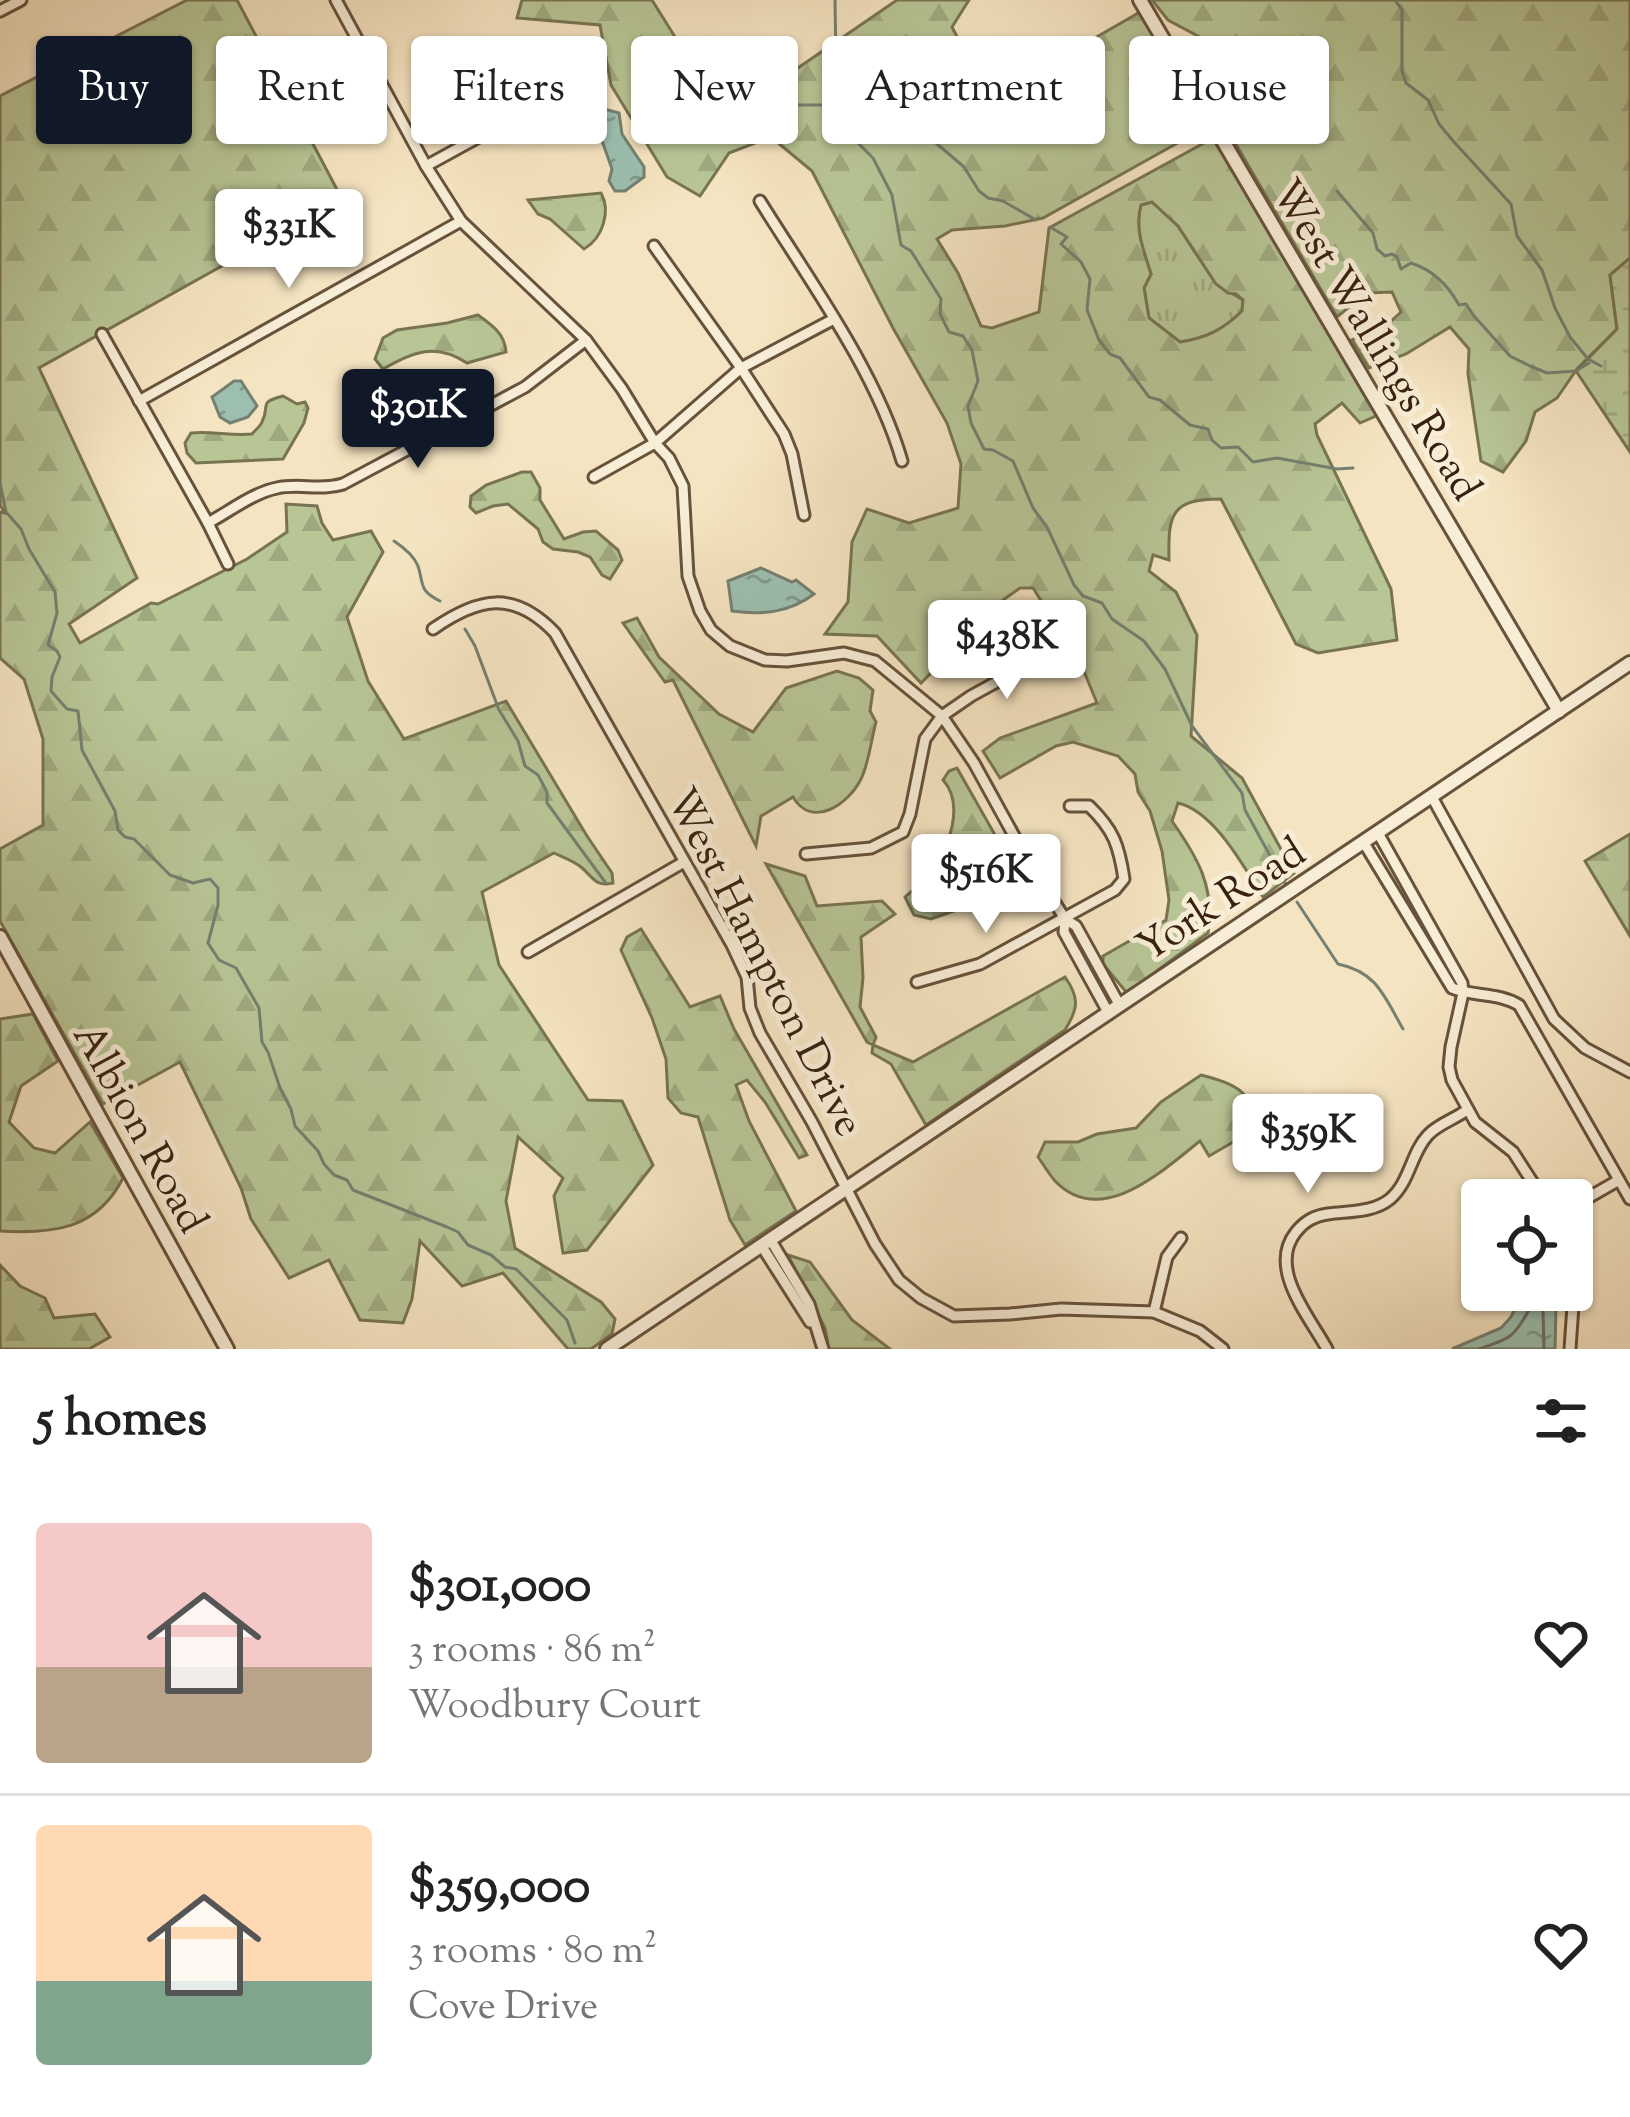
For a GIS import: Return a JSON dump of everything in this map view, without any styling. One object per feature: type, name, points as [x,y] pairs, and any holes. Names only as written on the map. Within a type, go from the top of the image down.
[{"type":"street","points":[[0,11],[21,0]]},
{"type":"street","points":[[354,0],[338,4],[425,166],[461,221],[586,340],[669,458],[683,486],[688,576],[712,630],[730,646],[765,660],[844,652],[875,661],[942,716],[1065,920],[1064,932],[1114,1008]]},
{"type":"street","name":"West Wallings Road","points":[[1140,0],[1559,711]]},
{"type":"street","points":[[425,166],[466,144]]},
{"type":"street","points":[[760,201],[868,380],[902,461]]},
{"type":"street","points":[[140,400],[461,221]]},
{"type":"street","points":[[654,246],[784,434],[804,515]]},
{"type":"street","points":[[593,477],[655,443],[742,368],[834,320]]},
{"type":"street","points":[[102,334],[228,564]]},
{"type":"street","points":[[208,523],[279,487],[328,489],[343,484],[525,387],[586,340]]},
{"type":"street","name":"West Hampton Drive","points":[[433,629],[461,610],[500,602],[537,615],[555,633],[732,945],[746,977],[750,1008],[760,1033],[899,1280],[954,1316],[1061,1310],[1154,1312]]},
{"type":"street","points":[[806,854],[872,848],[903,832],[925,739],[942,716],[1049,653]]},
{"type":"street","name":"York Road","points":[[607,1349],[1630,663]]},
{"type":"street","points":[[1432,797],[1554,1019],[1585,1048],[1630,1072]]},
{"type":"street","points":[[917,982],[980,964],[1115,890],[1124,879],[1119,847],[1105,821],[1089,806],[1070,806]]},
{"type":"street","points":[[1378,833],[1460,976],[1463,993],[1451,1048],[1452,1080],[1474,1123],[1513,1152],[1530,1179]]},
{"type":"street","points":[[1364,843],[1452,988],[1504,997],[1519,1005],[1630,1198]]},
{"type":"street","points":[[528,952],[684,862]]},
{"type":"street","name":"Albion Road","points":[[0,937],[227,1349]]},
{"type":"street","points":[[1328,1349],[1288,1278],[1288,1242],[1318,1215],[1363,1210],[1391,1198],[1430,1132],[1468,1111]]},
{"type":"street","points":[[1593,1195],[1619,1180]]},
{"type":"street","points":[[1181,1238],[1167,1257],[1154,1312],[1200,1331],[1223,1349]]},
{"type":"street","points":[[766,1242],[823,1349]]},
{"type":"street","points":[[1570,1349],[1572,1311]]},
{"type":"green space","points":[[187,0],[237,0],[256,36],[216,36],[216,144],[313,144],[342,199],[39,368],[137,578],[69,624],[80,643],[151,603],[158,604],[247,559],[287,532],[286,504],[317,506],[333,540],[371,531],[383,552],[347,617],[368,681],[404,739],[506,701],[612,873],[613,883],[598,883],[578,865],[554,853],[482,892],[499,965],[588,1100],[622,1101],[653,1165],[587,1250],[563,1253],[554,1196],[563,1178],[518,1137],[506,1201],[515,1248],[601,1302],[615,1319],[612,1334],[591,1349],[568,1349],[503,1273],[462,1286],[420,1241],[412,1299],[403,1323],[360,1320],[329,1260],[289,1278],[251,1219],[241,1188],[180,1062],[103,1104],[0,921],[0,849],[43,825],[43,739],[24,679],[0,658],[0,512],[5,513],[0,505],[0,96],[36,78],[36,144],[192,144],[192,36],[117,36]]},
{"type":"green space","points":[[522,0],[652,0],[674,36],[631,36],[631,118],[611,85],[607,36],[602,36],[600,25],[517,18]]},
{"type":"green space","points":[[897,0],[969,0],[952,27],[957,36],[845,36]]},
{"type":"green space","points":[[1152,0],[1630,0],[1630,258],[1610,275],[1617,329],[1577,369],[1557,398],[1535,412],[1526,441],[1503,472],[1481,461],[1468,374],[1469,349],[1450,327],[1406,354],[1369,368],[1352,340],[1401,312],[1392,292],[1366,293],[1337,317],[1236,144],[1329,144],[1329,36],[1198,36],[1168,20]]},
{"type":"green space","points":[[1140,12],[1154,36],[1129,36],[1129,144],[1176,144],[1043,218],[952,230],[937,239],[981,326],[992,328],[1039,312],[1049,228],[1202,144],[1219,144],[1378,415],[1360,423],[1342,403],[1315,424],[1391,589],[1397,640],[1318,653],[1296,644],[1221,499],[1182,506],[1172,520],[1169,560],[1153,555],[1149,571],[1176,592],[1197,635],[1191,736],[1242,778],[1294,873],[1263,897],[1216,828],[1178,803],[1172,821],[1207,887],[1208,933],[1127,993],[1103,964],[1103,956],[1166,920],[1169,900],[1162,851],[1135,774],[1118,756],[1073,742],[1056,746],[1000,778],[983,751],[1000,738],[1097,703],[1080,662],[1033,588],[1020,588],[996,605],[992,633],[946,658],[921,683],[877,636],[825,634],[848,602],[852,542],[867,509],[909,523],[958,508],[961,464],[947,423],[812,171],[779,144],[798,144],[798,68],[822,51],[822,144],[1105,144],[1105,36],[1098,36]],"holes":[[[1152,202],[1178,226],[1216,284],[1243,300],[1242,311],[1221,328],[1180,342],[1149,318],[1144,288],[1151,274],[1139,231],[1141,205]]]},
{"type":"green space","points":[[647,144],[753,144],[729,153],[700,196],[667,177]]},
{"type":"green space","points":[[601,193],[603,224],[584,249],[538,214],[528,200]]},
{"type":"green space","points":[[1152,202],[1178,226],[1216,284],[1243,300],[1242,311],[1214,332],[1180,342],[1149,318],[1144,288],[1151,274],[1139,223],[1141,205]]},
{"type":"green space","points":[[1630,258],[1630,452],[1576,371],[1617,329],[1610,275]]},
{"type":"green space","points":[[478,315],[500,335],[506,352],[467,363],[445,353],[425,352],[383,369],[375,359],[383,338],[397,330]]},
{"type":"green space","points":[[283,396],[297,404],[305,402],[308,408],[283,459],[196,463],[187,453],[185,443],[191,433],[252,434],[262,422],[267,403]]},
{"type":"green space","points":[[531,472],[540,488],[540,500],[564,539],[596,531],[618,550],[622,560],[610,579],[590,557],[553,549],[543,542],[538,529],[508,504],[476,513],[470,507],[471,496],[486,485]]},
{"type":"green space","points":[[637,618],[659,657],[719,714],[753,732],[786,688],[837,671],[859,678],[873,690],[870,711],[876,722],[866,766],[855,789],[839,805],[819,812],[801,806],[793,797],[761,816],[756,846],[673,680],[665,682],[623,623]]},
{"type":"green space","points":[[957,768],[1020,879],[1018,889],[931,919],[914,915],[905,897],[930,874],[944,850],[954,813],[943,780]]},
{"type":"green space","points":[[1630,834],[1630,936],[1585,861]]},
{"type":"green space","points":[[766,864],[805,876],[817,906],[882,901],[895,914],[861,937],[860,1007],[876,1037],[873,1045],[867,1042]]},
{"type":"green space","points":[[641,929],[690,1007],[720,996],[807,1155],[799,1158],[747,1080],[736,1085],[749,1121],[796,1211],[745,1245],[730,1220],[698,1117],[681,1113],[668,1098],[666,1059],[621,950],[627,937]]},
{"type":"green space","points":[[1065,977],[1075,997],[1075,1010],[1065,1030],[926,1125],[891,1064],[872,1053],[873,1045],[913,1062]]},
{"type":"green space","points":[[33,1014],[58,1061],[21,1086],[9,1122],[34,1148],[55,1153],[90,1122],[123,1178],[100,1209],[71,1225],[0,1231],[0,1019]]},
{"type":"green space","points":[[1201,1075],[1240,1090],[1252,1105],[1259,1127],[1209,1156],[1200,1141],[1150,1179],[1111,1197],[1073,1194],[1055,1181],[1038,1157],[1045,1142],[1078,1142],[1136,1128],[1161,1102]]},
{"type":"green space","points":[[788,1255],[810,1262],[852,1320],[890,1349],[829,1349],[825,1328]]},
{"type":"green space","points":[[0,1265],[20,1286],[45,1298],[54,1318],[95,1314],[110,1337],[89,1349],[0,1349]]},
{"type":"water","points":[[607,110],[619,113],[622,134],[644,167],[644,177],[625,191],[615,191],[609,181],[612,169],[603,144],[607,144]]},
{"type":"water","points":[[241,381],[257,406],[248,417],[230,423],[220,417],[212,397]]},
{"type":"water","points":[[761,568],[796,580],[814,594],[775,611],[732,611],[728,581]]},
{"type":"water","points":[[1514,1311],[1556,1311],[1555,1349],[1452,1349],[1501,1328]]},
{"type":"waterway","points":[[835,0],[836,61],[870,81],[873,95],[886,110],[964,167],[979,191],[1036,220]]},
{"type":"waterway","points":[[1395,0],[1402,10],[1406,83],[1428,100],[1439,124],[1511,204],[1517,236],[1542,270],[1570,337],[1588,359],[1601,366]]},
{"type":"waterway","points":[[798,105],[831,105],[845,130],[873,158],[892,195],[901,245],[911,251],[941,299],[940,314],[949,332],[963,336],[972,350],[978,381],[968,406],[984,449],[1013,461],[1033,508],[1083,596],[1102,603],[1112,619],[1144,641],[1165,669],[1192,726],[1242,793],[1245,810],[1286,885]]},
{"type":"waterway","points":[[1337,191],[1373,233],[1377,249],[1397,257],[1401,269],[1411,263],[1433,274],[1510,356],[1547,373],[1576,371],[1589,363]]},
{"type":"waterway","points":[[1050,227],[1067,237],[1061,244],[1081,262],[1090,279],[1087,310],[1099,340],[1120,358],[1149,397],[1160,400],[1190,425],[1208,429],[1221,448],[1238,447],[1253,462],[1277,458],[1353,468]]},
{"type":"waterway","points":[[0,483],[6,512],[21,529],[55,592],[57,613],[48,645],[60,657],[51,691],[67,709],[78,711],[82,750],[115,811],[118,830],[134,839],[170,875],[193,883],[210,879],[218,888],[208,943],[219,960],[236,968],[259,1008],[262,1042],[295,1126],[324,1164],[353,1190],[458,1232],[468,1245],[516,1269],[567,1320],[575,1343]]},
{"type":"waterway","points":[[394,541],[416,562],[425,590],[440,601]]},
{"type":"waterway","points":[[465,629],[499,710],[518,741],[525,766],[538,775],[547,803],[605,882]]},
{"type":"waterway","points":[[1297,902],[1338,964],[1371,979],[1403,1029]]}]
